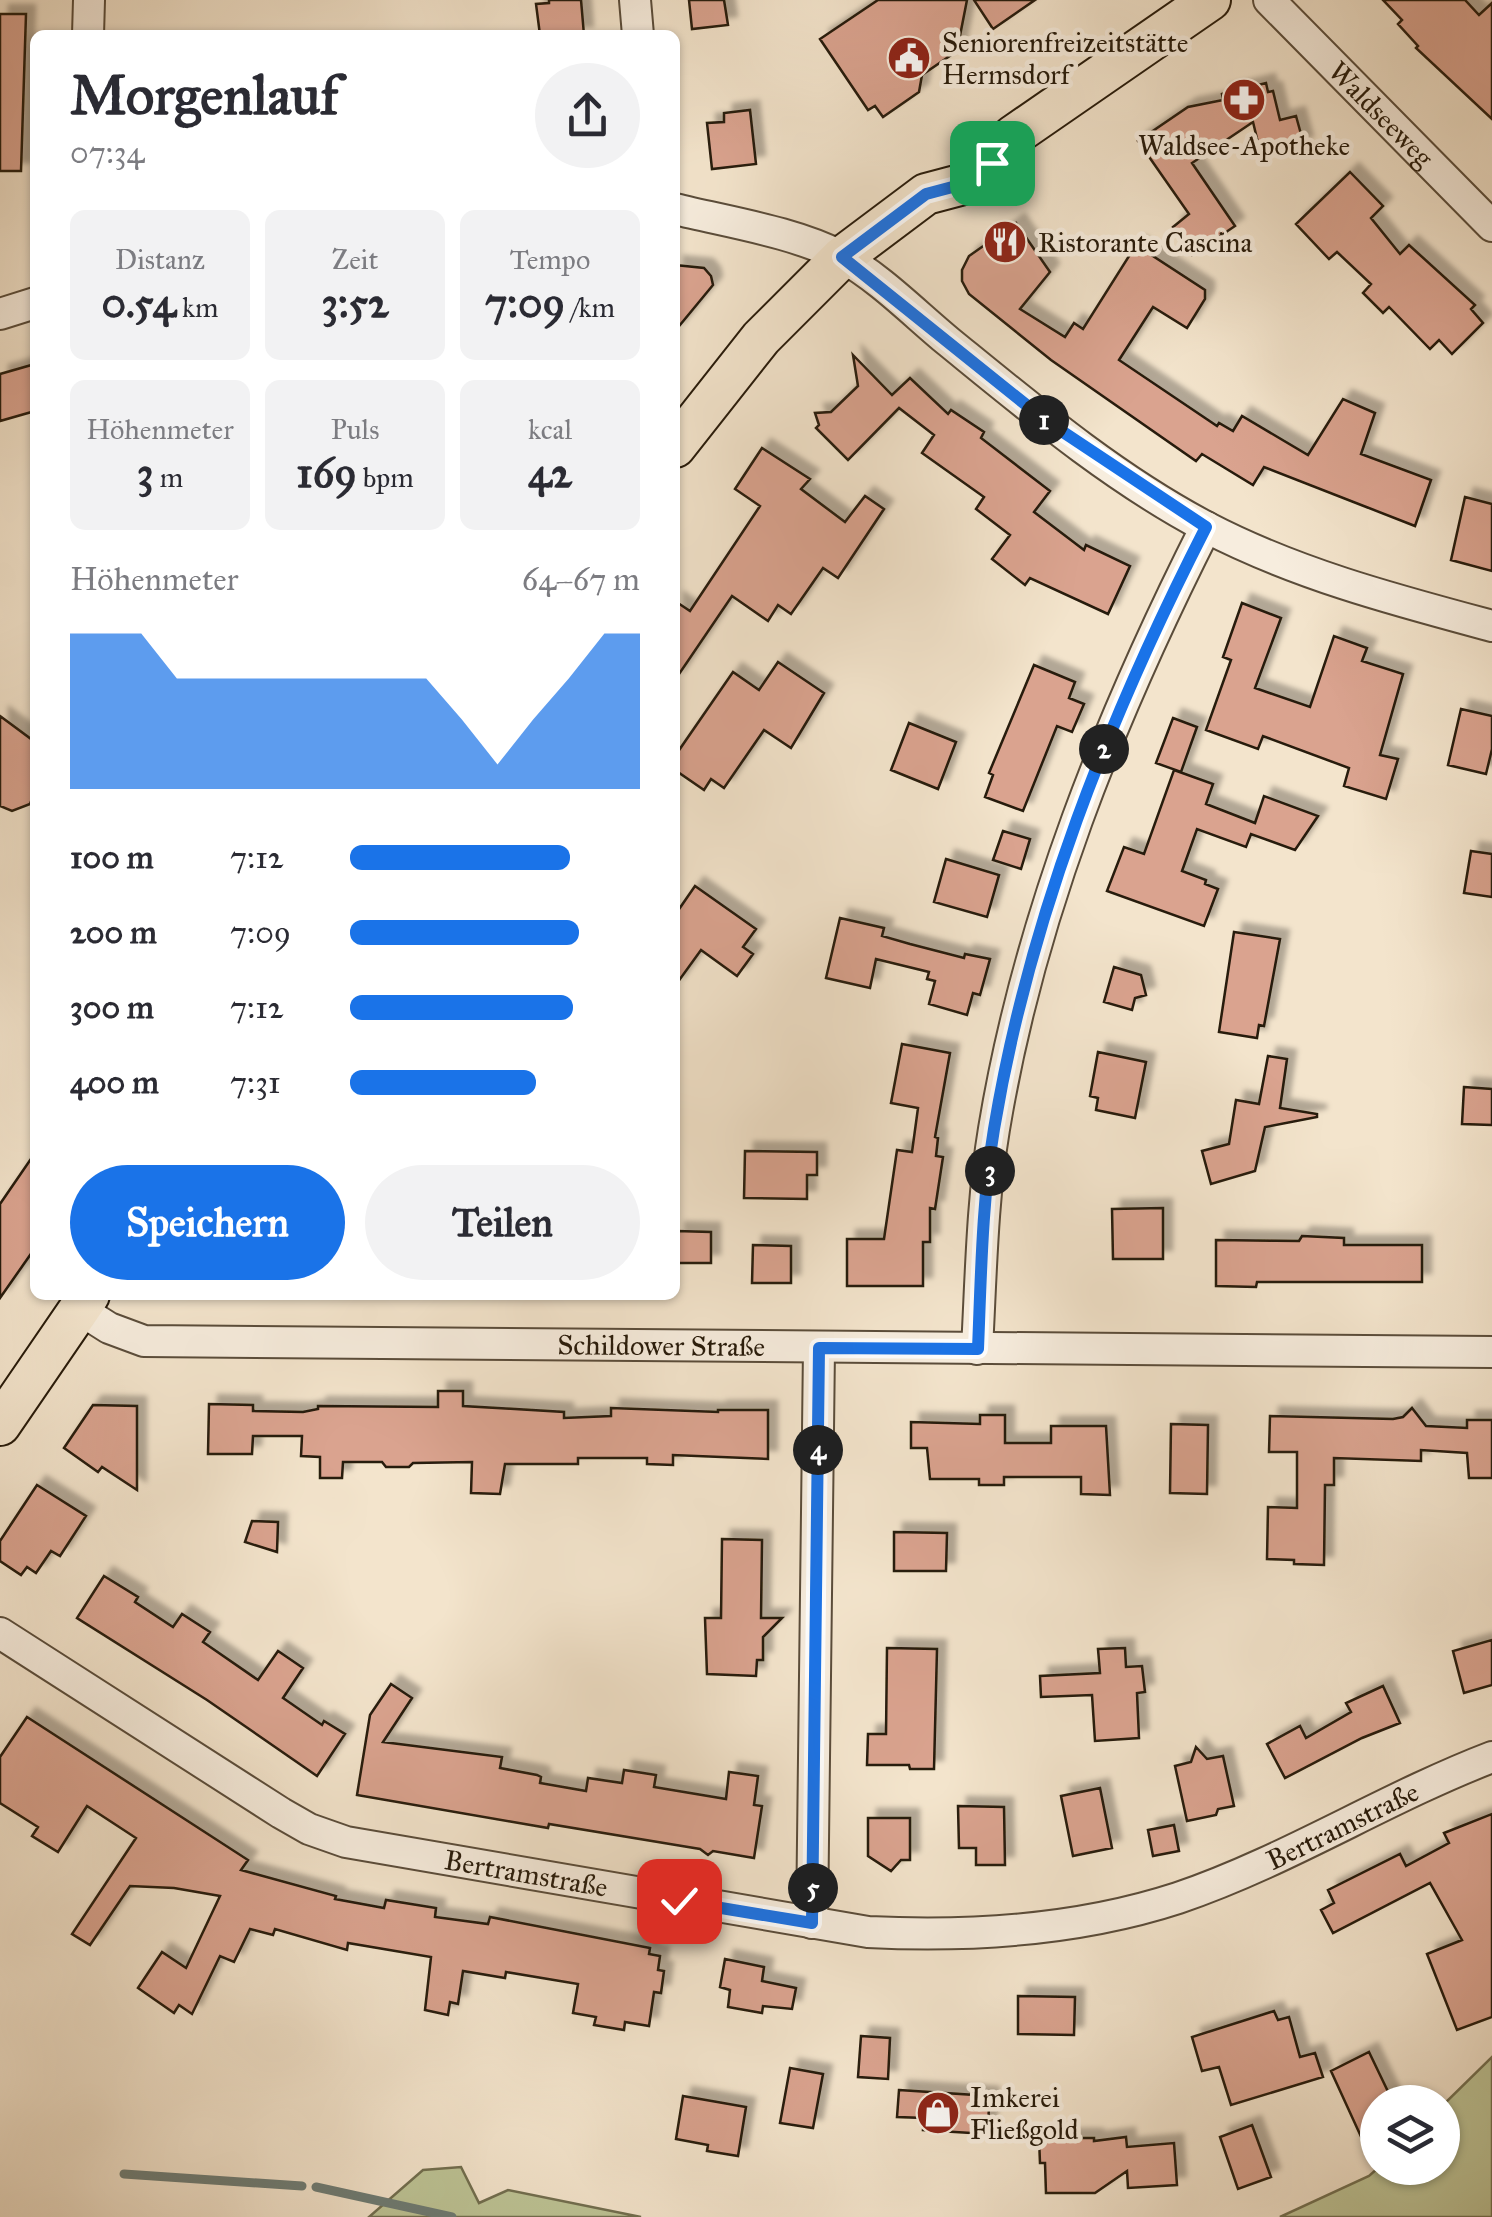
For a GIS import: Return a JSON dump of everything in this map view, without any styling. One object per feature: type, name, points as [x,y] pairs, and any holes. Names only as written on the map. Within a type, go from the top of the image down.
[{"type":"main road","points":[[680,441],[760,338],[842,257],[926,194],[945,166],[978,144],[1013,136],[1210,0]]},
{"type":"main road","points":[[0,1425],[84,1302]]},
{"type":"street","points":[[88,30],[89,0]]},
{"type":"street","points":[[634,0],[637,30]]},
{"type":"street","name":"Waldseeweg","points":[[1269,0],[1492,226]]},
{"type":"street","points":[[680,210],[796,240],[842,257],[1045,420],[1206,527],[1278,560],[1374,594],[1492,626]]},
{"type":"street","points":[[0,314],[30,305]]},
{"type":"street","points":[[978,1349],[982,1250],[994,1130],[1042,928],[1092,776],[1155,630],[1206,527]]},
{"type":"street","name":"Schildower Straße","points":[[84,1302],[109,1328],[144,1341],[1492,1352]]},
{"type":"street","points":[[812,1923],[819,1348]]},
{"type":"street","name":"Bertramstraße","points":[[0,1633],[308,1829],[346,1842],[868,1932],[925,1935],[1002,1930],[1121,1912],[1178,1898],[1280,1855],[1396,1796],[1492,1757]]},
{"type":"green space","points":[[1492,2057],[1492,2217],[1280,2217],[1360,2180],[1360,2185],[1460,2185],[1460,2088]]},
{"type":"green space","points":[[461,2167],[479,2203],[508,2190],[641,2217],[369,2217],[423,2170]]},
{"type":"building","points":[[581,0],[584,30],[539,30],[536,4]]},
{"type":"building","points":[[689,0],[724,0],[728,25],[692,29]]},
{"type":"building","points":[[878,0],[967,0],[957,51],[922,75],[919,92],[883,117],[875,106],[868,110],[820,39]]},
{"type":"building","points":[[974,0],[1035,0],[993,29]]},
{"type":"building","points":[[1383,0],[1465,0],[1479,15],[1492,3],[1492,119],[1416,48],[1398,24],[1402,20]]},
{"type":"building","points":[[0,14],[26,14],[21,171],[0,171]]},
{"type":"building","points":[[1266,83],[1268,92],[1273,91],[1280,120],[1296,116],[1304,145],[1261,155],[1253,122],[1192,163],[1235,226],[1192,255],[1173,227],[1189,214],[1138,141],[1188,107],[1223,100],[1222,94]]},
{"type":"building","points":[[750,110],[756,164],[712,169],[707,123],[724,122],[724,113]]},
{"type":"building","points":[[1350,172],[1383,206],[1371,218],[1400,254],[1409,245],[1475,305],[1471,309],[1483,323],[1452,354],[1439,340],[1430,349],[1389,307],[1383,313],[1363,293],[1371,284],[1337,252],[1329,259],[1296,224]]},
{"type":"building","points":[[1016,223],[1050,272],[1020,309],[1065,337],[1074,323],[1083,329],[1136,245],[1205,290],[1205,299],[1187,328],[1153,307],[1119,360],[1217,426],[1219,423],[1233,431],[1242,416],[1308,455],[1343,399],[1375,413],[1361,454],[1431,480],[1415,526],[1264,467],[1253,485],[1202,454],[1196,461],[1051,360],[969,294],[962,281],[969,256]]},
{"type":"building","points":[[680,266],[704,268],[713,285],[680,325]]},
{"type":"building","points":[[853,355],[892,395],[910,378],[948,414],[951,410],[984,432],[981,438],[1050,491],[1034,512],[1084,550],[1086,545],[1130,566],[1108,614],[1030,578],[1025,585],[992,559],[1010,535],[976,509],[984,497],[922,453],[934,435],[899,408],[848,460],[816,428],[819,425],[815,413],[831,412],[858,386]]},
{"type":"building","points":[[30,365],[30,412],[0,421],[0,374]]},
{"type":"building","points":[[762,448],[810,479],[801,489],[845,522],[865,496],[884,509],[838,578],[823,568],[791,614],[778,605],[768,621],[732,596],[680,673],[680,604],[690,611],[760,506],[735,489]]},
{"type":"building","points":[[1465,497],[1492,504],[1492,571],[1451,560]]},
{"type":"building","points":[[1242,603],[1281,618],[1255,688],[1310,707],[1334,636],[1367,648],[1362,661],[1403,674],[1380,755],[1398,759],[1386,799],[1344,786],[1349,768],[1263,736],[1258,749],[1206,730],[1231,660],[1223,657]]},
{"type":"building","points":[[778,662],[824,693],[791,748],[764,730],[724,788],[711,779],[704,790],[680,773],[680,749],[733,672],[759,690]]},
{"type":"building","points":[[1034,665],[1075,682],[1069,698],[1084,704],[1072,732],[1057,726],[1023,811],[985,797],[993,775],[989,773]]},
{"type":"building","points":[[1461,709],[1492,716],[1492,749],[1486,774],[1448,765]]},
{"type":"building","points":[[0,716],[30,738],[30,804],[12,811],[0,806]]},
{"type":"building","points":[[1173,718],[1197,727],[1181,772],[1156,763]]},
{"type":"building","points":[[909,723],[956,742],[938,789],[891,770]]},
{"type":"building","points":[[1174,770],[1213,784],[1206,804],[1255,823],[1264,796],[1318,816],[1295,850],[1251,834],[1246,847],[1197,829],[1182,871],[1218,889],[1204,926],[1107,891],[1124,847],[1144,854]]},
{"type":"building","points":[[1003,831],[1030,839],[1021,869],[993,860]]},
{"type":"building","points":[[1471,851],[1492,854],[1492,897],[1464,893]]},
{"type":"building","points":[[946,859],[999,875],[987,917],[934,902]]},
{"type":"building","points":[[695,886],[756,929],[743,947],[753,954],[737,976],[701,950],[680,979],[680,908]]},
{"type":"building","points":[[840,918],[884,928],[882,936],[910,944],[964,958],[965,954],[990,959],[980,995],[973,993],[967,1015],[929,1004],[935,981],[927,979],[929,972],[876,959],[870,988],[826,978]]},
{"type":"building","points":[[1234,932],[1280,939],[1264,1026],[1259,1025],[1257,1038],[1219,1032]]},
{"type":"building","points":[[1114,967],[1141,975],[1146,995],[1135,998],[1132,1010],[1104,1002]]},
{"type":"building","points":[[902,1044],[950,1053],[935,1137],[936,1156],[943,1157],[935,1209],[930,1208],[930,1242],[923,1242],[923,1286],[847,1286],[847,1239],[884,1239],[897,1150],[912,1152],[918,1108],[891,1103]]},
{"type":"building","points":[[1098,1052],[1146,1062],[1135,1118],[1096,1110],[1098,1098],[1090,1096]]},
{"type":"building","points":[[1268,1056],[1287,1059],[1280,1108],[1317,1117],[1265,1127],[1255,1171],[1211,1184],[1202,1151],[1229,1144],[1236,1100],[1259,1104]]},
{"type":"building","points":[[1464,1087],[1492,1089],[1492,1125],[1462,1124]]},
{"type":"building","points":[[745,1151],[817,1152],[817,1175],[807,1175],[807,1199],[744,1198]]},
{"type":"building","points":[[30,1160],[30,1255],[0,1298],[0,1204]]},
{"type":"building","points":[[1163,1208],[1163,1259],[1113,1259],[1112,1209]]},
{"type":"building","points":[[680,1231],[711,1232],[711,1263],[680,1263]]},
{"type":"building","points":[[1302,1236],[1344,1238],[1344,1245],[1422,1245],[1422,1282],[1257,1282],[1256,1287],[1216,1286],[1216,1240],[1299,1241]]},
{"type":"building","points":[[753,1245],[791,1246],[791,1283],[752,1283]]},
{"type":"building","points":[[438,1391],[463,1391],[463,1406],[564,1412],[564,1418],[611,1416],[611,1408],[768,1410],[768,1459],[673,1455],[673,1465],[647,1464],[647,1458],[578,1458],[578,1464],[505,1464],[500,1494],[471,1493],[472,1462],[386,1467],[382,1462],[343,1462],[342,1478],[320,1478],[320,1457],[301,1456],[302,1436],[253,1436],[252,1454],[208,1454],[209,1404],[253,1405],[253,1411],[303,1412],[318,1406],[438,1407]]},
{"type":"building","points":[[93,1405],[137,1406],[137,1490],[102,1467],[98,1472],[64,1448]]},
{"type":"building","points":[[1412,1408],[1426,1426],[1467,1428],[1467,1420],[1492,1420],[1492,1478],[1469,1478],[1467,1453],[1421,1450],[1421,1461],[1334,1458],[1334,1485],[1325,1485],[1324,1565],[1267,1559],[1268,1507],[1297,1508],[1297,1452],[1269,1452],[1270,1416],[1393,1419],[1403,1417]]},
{"type":"building","points":[[980,1415],[1005,1415],[1005,1443],[1051,1443],[1051,1426],[1106,1426],[1110,1495],[1081,1494],[1081,1477],[1004,1477],[1004,1485],[979,1485],[979,1479],[930,1479],[927,1448],[911,1448],[911,1422],[980,1424]]},
{"type":"building","points":[[1171,1424],[1208,1425],[1207,1494],[1170,1493]]},
{"type":"building","points":[[37,1485],[86,1516],[60,1556],[51,1551],[36,1573],[27,1567],[21,1575],[0,1561],[0,1541]]},
{"type":"building","points":[[252,1521],[278,1522],[277,1552],[245,1542]]},
{"type":"building","points":[[894,1532],[947,1533],[946,1571],[894,1571]]},
{"type":"building","points":[[722,1539],[762,1540],[761,1618],[782,1618],[763,1637],[763,1660],[757,1660],[756,1676],[707,1674],[705,1618],[721,1618]]},
{"type":"building","points":[[104,1576],[138,1597],[135,1602],[173,1627],[182,1614],[210,1632],[203,1642],[258,1680],[278,1651],[303,1668],[283,1698],[322,1725],[324,1721],[345,1734],[317,1776],[77,1618]]},
{"type":"building","points":[[1492,1640],[1492,1685],[1464,1693],[1453,1651]]},
{"type":"building","points":[[887,1648],[937,1649],[934,1769],[867,1765],[868,1734],[886,1734]]},
{"type":"building","points":[[1125,1648],[1126,1667],[1142,1666],[1145,1692],[1137,1693],[1139,1738],[1095,1741],[1092,1695],[1041,1697],[1040,1676],[1100,1673],[1098,1649]]},
{"type":"building","points":[[391,1684],[412,1698],[383,1742],[502,1757],[500,1768],[537,1775],[541,1777],[540,1783],[586,1791],[588,1778],[622,1783],[624,1770],[656,1775],[654,1787],[726,1799],[729,1772],[758,1776],[754,1805],[762,1806],[754,1858],[713,1851],[708,1855],[700,1849],[357,1795],[370,1715]]},
{"type":"building","points":[[1383,1686],[1400,1723],[1285,1778],[1267,1744],[1300,1726],[1306,1738],[1351,1712],[1346,1703]]},
{"type":"building","points":[[27,1717],[248,1860],[241,1870],[336,1896],[335,1899],[384,1908],[386,1900],[436,1908],[435,1917],[488,1924],[490,1917],[650,1948],[649,1954],[660,1956],[658,1970],[664,1971],[661,1993],[654,1992],[649,2026],[625,2022],[624,2030],[594,2025],[596,2017],[573,2013],[578,1984],[506,1972],[505,1978],[463,1971],[458,2004],[450,2002],[448,2015],[425,2010],[431,1957],[348,1943],[347,1950],[275,1929],[273,1935],[250,1929],[234,1962],[220,1956],[192,2014],[179,2005],[174,2013],[138,1988],[162,1952],[186,1968],[220,1896],[130,1886],[90,1945],[72,1934],[136,1838],[87,1806],[58,1852],[32,1836],[38,1827],[0,1803],[0,1757]]},
{"type":"building","points":[[1196,1747],[1207,1759],[1223,1756],[1234,1806],[1218,1809],[1216,1815],[1187,1821],[1175,1766],[1191,1762]]},
{"type":"building","points":[[1100,1788],[1112,1848],[1073,1856],[1061,1796]]},
{"type":"building","points":[[958,1806],[1004,1807],[1005,1865],[976,1865],[976,1848],[959,1848]]},
{"type":"building","points":[[1492,1814],[1492,2017],[1457,2030],[1427,1954],[1462,1940],[1430,1883],[1333,1933],[1321,1910],[1334,1903],[1328,1890],[1400,1854],[1406,1866],[1449,1843],[1444,1833]]},
{"type":"building","points":[[868,1818],[910,1818],[910,1860],[901,1860],[891,1871],[868,1856]]},
{"type":"building","points":[[1174,1825],[1179,1851],[1153,1856],[1148,1830]]},
{"type":"building","points":[[725,1959],[764,1967],[762,1981],[796,1988],[792,2009],[763,2006],[762,2013],[728,2007],[730,1990],[720,1987]]},
{"type":"building","points":[[1018,1996],[1075,1997],[1074,2035],[1018,2034]]},
{"type":"building","points":[[1274,2011],[1278,2020],[1289,2017],[1300,2057],[1315,2053],[1323,2077],[1231,2105],[1219,2067],[1202,2071],[1192,2037]]},
{"type":"building","points":[[861,2036],[890,2038],[888,2079],[858,2077]]},
{"type":"building","points":[[1369,2052],[1385,2085],[1360,2085],[1360,2134],[1331,2071]]},
{"type":"building","points":[[790,2068],[823,2074],[813,2128],[780,2123]]},
{"type":"building","points":[[899,2090],[990,2096],[987,2134],[923,2130],[924,2118],[897,2117]]},
{"type":"building","points":[[683,2096],[746,2107],[738,2156],[707,2151],[708,2145],[676,2139]]},
{"type":"building","points":[[1252,2125],[1271,2177],[1238,2189],[1220,2137]]},
{"type":"building","points":[[1126,2137],[1127,2147],[1174,2143],[1177,2185],[1128,2188],[1127,2171],[1095,2193],[1046,2193],[1039,2138],[1094,2141]]},
{"type":"waterway","points":[[124,2174],[302,2186]]},
{"type":"waterway","points":[[316,2187],[452,2217]]},
{"type":"place","name":"Seniorenfreizeitstätte Hermsdorf","points":[[909,58]]},
{"type":"place","name":"Waldsee-Apotheke","points":[[1244,100]]},
{"type":"place","name":"Ristorante Cascina","points":[[1005,242]]},
{"type":"place","name":"Imkerei Fließgold","points":[[938,2113]]},
{"type":"route","points":[[679,1901],[812,1923],[819,1348],[978,1349],[982,1250],[994,1130],[1042,928],[1092,776],[1155,630],[1206,527],[1045,420],[842,257],[926,194],[960,185],[992,163]]}]
